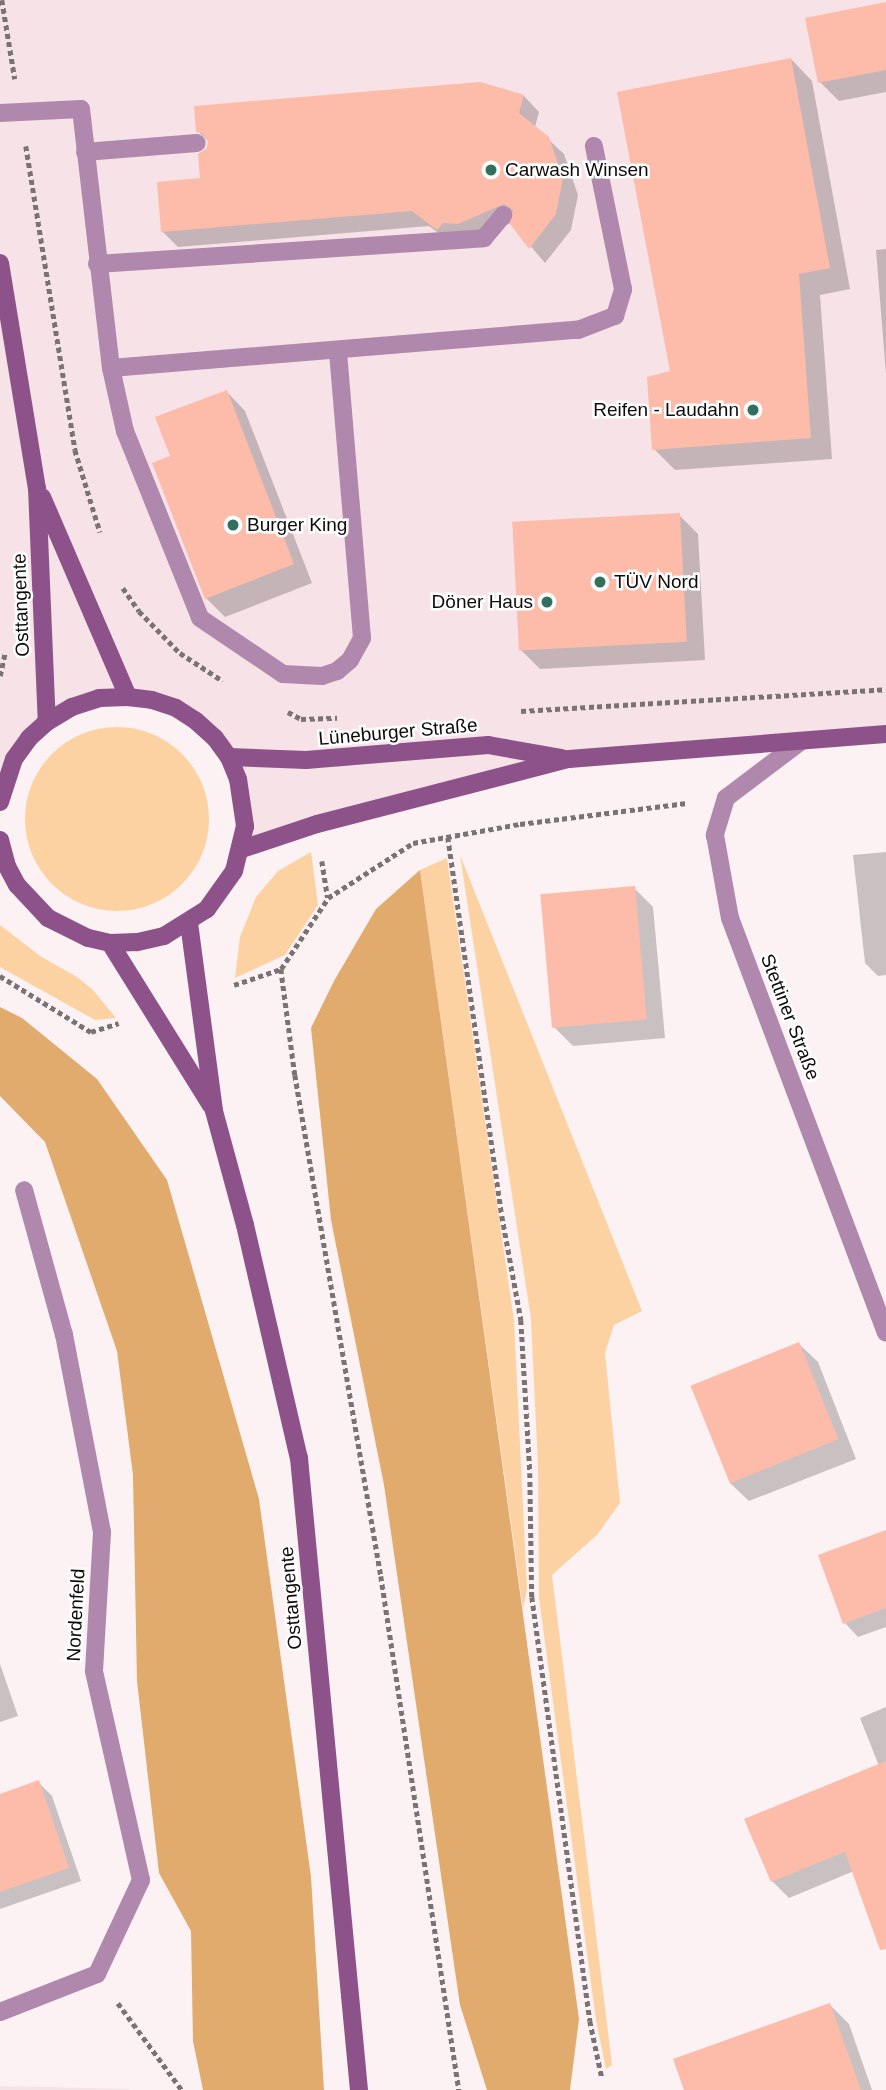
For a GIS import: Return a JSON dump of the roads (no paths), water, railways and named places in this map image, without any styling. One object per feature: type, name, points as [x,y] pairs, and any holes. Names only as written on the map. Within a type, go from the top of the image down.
[{"type":"main road","name":"Osttangente","points":[[0,263],[37,488],[47,722]]},
{"type":"main road","name":"Osttangente","points":[[37,488],[128,697]]},
{"type":"main road","points":[[0,802],[2,782],[29,738],[47,722],[72,707],[99,698],[128,697],[152,700],[197,721],[229,757],[244,802],[242,849],[222,891],[207,909],[189,923],[164,936],[137,942],[110,943],[67,930],[48,918],[31,903],[4,866],[0,840]]},
{"type":"main road","name":"Lüneburger Straße","points":[[242,849],[317,824],[569,759],[886,734]]},
{"type":"main road","name":"Lüneburger Straße","points":[[229,757],[306,760],[488,745],[569,759]]},
{"type":"main road","name":"Osttangente","points":[[189,923],[214,1111],[245,1225],[299,1458],[359,2090]]},
{"type":"main road","name":"Osttangente","points":[[110,943],[214,1111]]},
{"type":"street","points":[[0,113],[81,109],[111,368],[125,431],[200,618],[283,674],[322,676],[337,671],[350,660],[362,638],[338,351]]},
{"type":"street","points":[[85,152],[197,143]]},
{"type":"street","points":[[111,368],[578,330],[615,316],[623,289],[594,146]]},
{"type":"street","points":[[97,264],[484,237],[503,215]]},
{"type":"street","name":"Stettiner Straße","points":[[800,742],[726,798],[715,835],[730,918],[886,1333]]},
{"type":"street","name":"Nordenfeld","points":[[0,2012],[97,1974],[141,1880],[94,1671],[102,1532],[64,1335],[24,1190]]},
{"type":"place","name":"Carwash Winsen","points":[[491,170]]},
{"type":"place","name":"Reifen - Laudahn","points":[[753,410]]},
{"type":"place","name":"Burger King","points":[[233,525]]},
{"type":"place","name":"TÜV Nord","points":[[600,582]]},
{"type":"place","name":"Döner Haus","points":[[547,602]]}]
